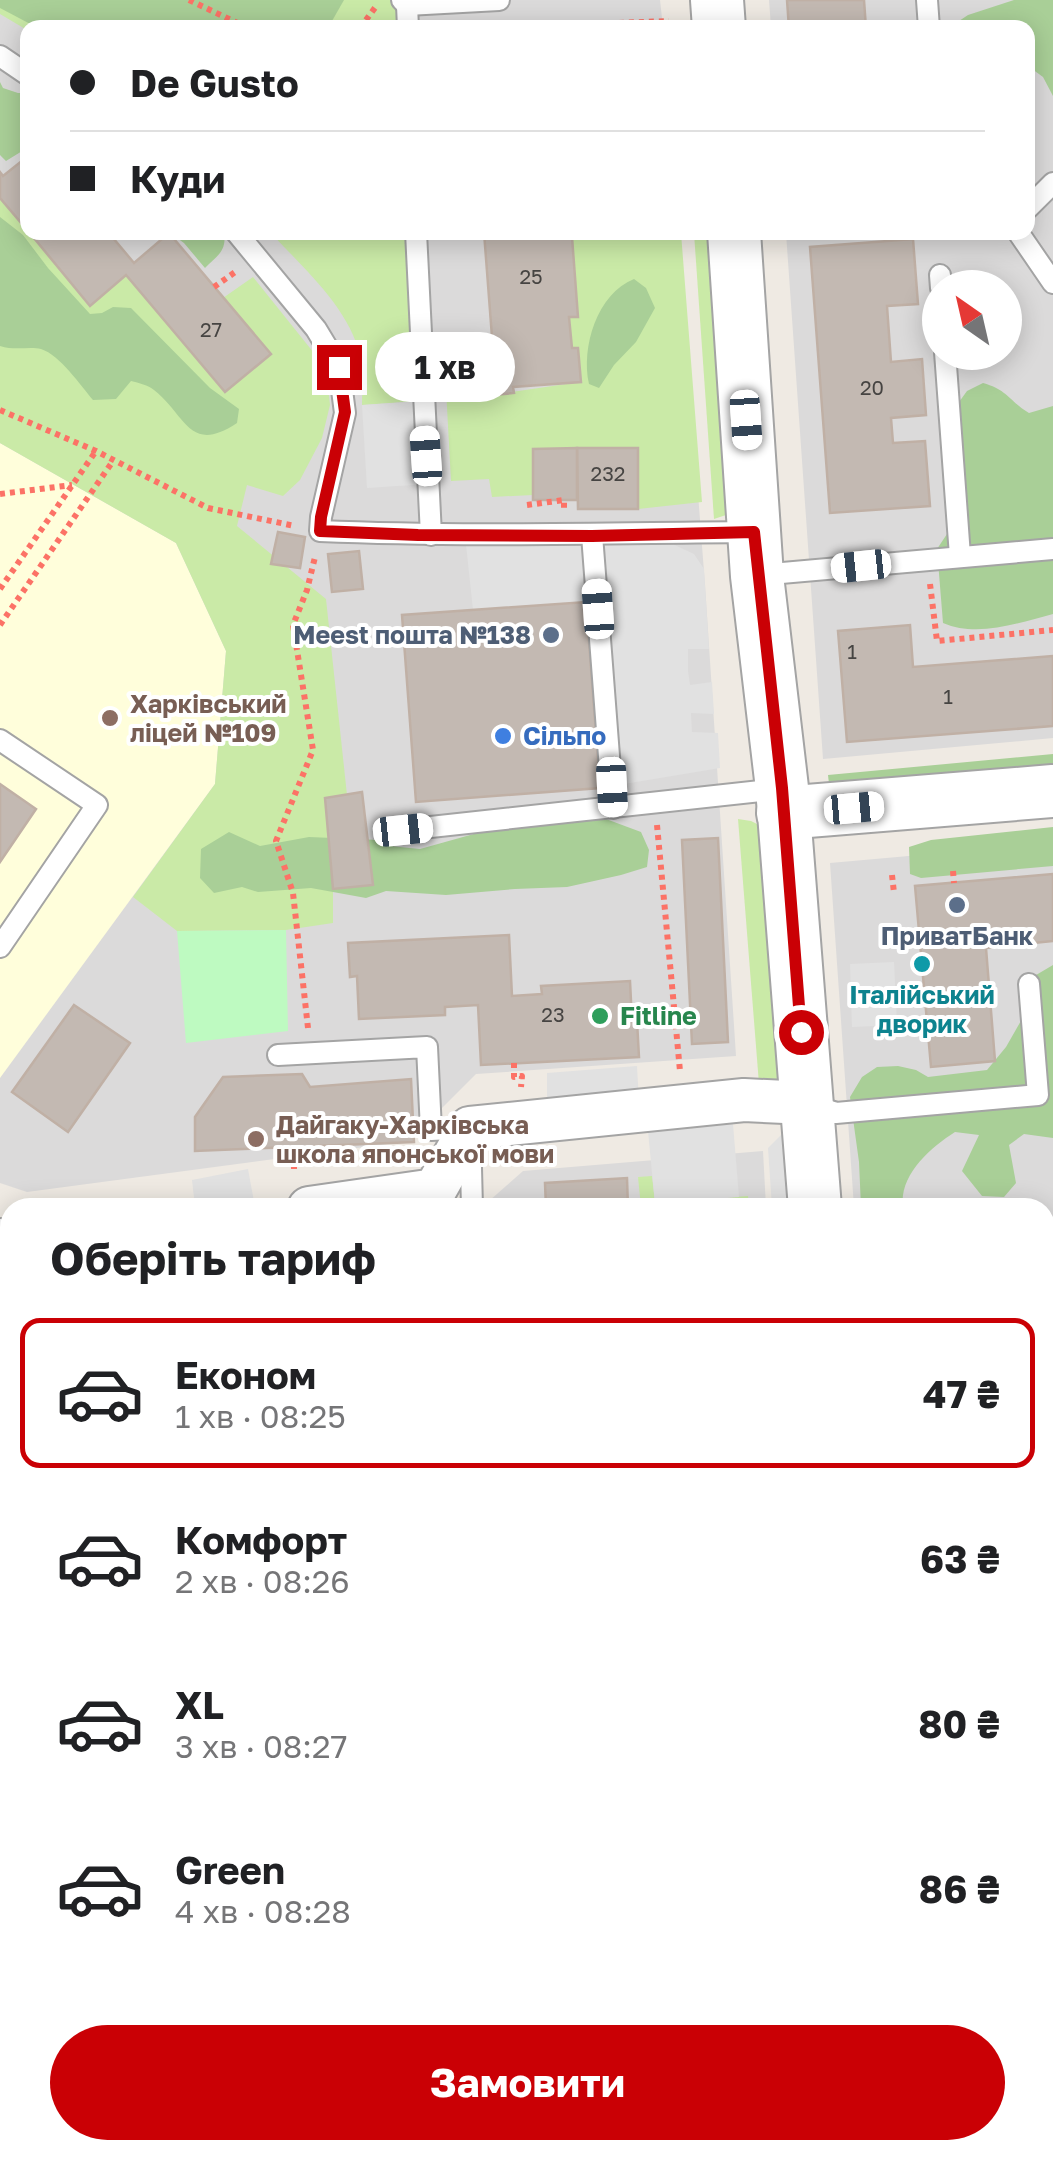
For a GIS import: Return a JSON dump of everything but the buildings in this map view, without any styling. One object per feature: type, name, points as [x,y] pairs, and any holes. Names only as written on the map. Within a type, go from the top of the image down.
[{"type":"street","points":[[698,20],[717,0]]},
{"type":"street","points":[[735,240],[755,554],[782,800],[814,1198]]},
{"type":"street","points":[[782,800],[1053,790]]},
{"type":"street","points":[[302,1188],[435,1190],[470,1128],[744,1100],[807,1103]]},
{"type":"lane","points":[[405,2],[500,0]]},
{"type":"lane","points":[[1035,201],[1053,183]]},
{"type":"lane","points":[[243,240],[316,329],[339,367],[345,412],[320,531],[592,536],[755,554],[927,559],[1053,549]]},
{"type":"lane","points":[[416,240],[431,535]]},
{"type":"lane","points":[[1023,240],[1053,283]]},
{"type":"lane","points":[[947,370],[960,556]]},
{"type":"lane","points":[[592,536],[613,808]]},
{"type":"lane","points":[[0,740],[97,805],[0,947]]},
{"type":"lane","points":[[403,830],[656,803],[782,800]]},
{"type":"lane","points":[[807,1103],[836,1113],[1038,1096],[1029,984]]},
{"type":"lane","points":[[278,1055],[427,1046],[431,1130],[470,1128],[472,1198]]},
{"type":"path","points":[[189,0],[231,20]]},
{"type":"path","points":[[0,410],[96,451],[208,508],[320,531]]},
{"type":"path","points":[[0,588],[96,451]]},
{"type":"path","points":[[0,625],[114,461]]},
{"type":"path","points":[[0,494],[73,484]]},
{"type":"path","points":[[528,504],[564,500],[564,505]]},
{"type":"path","points":[[927,559],[937,641],[1053,630]]},
{"type":"path","points":[[308,590],[294,624],[313,750],[276,842],[293,892],[310,1054]]},
{"type":"path","points":[[656,803],[680,1073]]},
{"type":"path","points":[[953,871],[954,883]]},
{"type":"path","points":[[892,875],[894,893]]},
{"type":"path","points":[[514,1064],[514,1076]]},
{"type":"path","points":[[294,1147],[302,1188]]},
{"type":"shaded area","points":[[0,0],[660,0],[662,20],[20,20],[20,240],[679,240],[736,1056],[476,1074],[409,1141],[27,1192],[0,1183]]},
{"type":"shaded area","points":[[769,0],[1053,0],[1053,738],[823,759],[786,240],[1035,240],[1035,20],[770,20]]},
{"type":"shaded area","points":[[423,401],[428,484],[367,488],[362,405]]},
{"type":"shaded area","name":"Харківський ліцей №109","points":[[0,443],[176,543],[226,651],[215,784],[0,1078]]},
{"type":"shaded area","points":[[651,534],[694,554],[704,569],[709,649],[688,649],[688,671],[690,685],[712,682],[714,714],[691,713],[692,732],[718,733],[720,768],[600,788],[586,602],[473,610],[465,535]]},
{"type":"shaded area","points":[[1053,843],[1053,1198],[853,1198],[830,863]]},
{"type":"shaded area","points":[[894,962],[897,1025],[852,1027],[850,964]]},
{"type":"shaded area","points":[[637,1066],[639,1102],[547,1109],[547,1073]]},
{"type":"shaded area","points":[[733,1124],[739,1197],[654,1198],[648,1131]]},
{"type":"shaded area","points":[[792,1124],[797,1198],[771,1198],[768,1148]]},
{"type":"shaded area","points":[[763,1151],[766,1198],[492,1198],[523,1171]]},
{"type":"shaded area","points":[[248,1169],[253,1198],[194,1198],[192,1180]]},
{"type":"green space","points":[[0,0],[390,0],[398,7],[399,20],[20,20],[20,26],[0,14]]},
{"type":"green space","points":[[0,0],[344,0],[333,20],[23,20],[0,8]]},
{"type":"green space","points":[[1014,0],[1053,0],[1053,96],[1043,77],[1035,71],[1035,20],[960,20]]},
{"type":"green space","points":[[0,82],[3,88],[20,93],[20,152],[6,161],[0,155]]},
{"type":"green space","points":[[0,198],[20,222],[20,240],[35,240],[90,305],[126,275],[224,392],[270,354],[223,298],[253,277],[326,368],[330,405],[322,438],[300,480],[283,496],[247,485],[237,526],[326,599],[347,795],[325,799],[333,923],[286,930],[177,931],[133,897],[215,784],[226,651],[176,543],[0,443]]},
{"type":"green space","points":[[0,217],[20,233],[20,240],[27,240],[90,314],[113,307],[131,308],[210,388],[239,409],[237,423],[221,432],[198,433],[154,390],[131,381],[116,399],[93,400],[48,352],[0,346]]},
{"type":"green space","points":[[180,240],[224,240],[220,253],[205,268]]},
{"type":"green space","points":[[278,240],[409,240],[418,401],[362,405],[363,376],[355,339],[324,290]]},
{"type":"green space","points":[[572,240],[682,240],[702,502],[638,509],[638,448],[533,449],[533,495],[492,497],[489,479],[451,481],[446,389],[482,387],[484,396],[580,382],[578,348],[572,348],[569,317],[578,316]]},
{"type":"green space","points":[[694,240],[721,240],[729,514],[714,519]]},
{"type":"green space","points":[[634,279],[646,288],[655,308],[636,342],[599,388],[589,384],[590,338],[601,309],[621,286]]},
{"type":"green space","points":[[983,383],[1003,392],[1029,413],[1053,406],[1053,614],[998,627],[970,629],[943,623],[937,549],[949,531],[954,409],[967,391]]},
{"type":"green space","points":[[1053,754],[1053,771],[830,793],[828,775]]},
{"type":"green space","points":[[606,819],[641,832],[649,850],[647,867],[567,887],[446,895],[386,891],[366,898],[311,888],[258,892],[242,887],[214,893],[200,878],[201,849],[229,832],[260,846],[309,837],[379,840],[380,845],[420,849],[506,825]]},
{"type":"green space","points":[[738,819],[761,826],[779,1078],[769,1084],[759,1084]]},
{"type":"green space","points":[[1053,827],[1053,866],[921,878],[910,874],[909,847],[931,840]]},
{"type":"green space","points":[[286,930],[288,1031],[186,1043],[177,931]]},
{"type":"green space","points":[[1053,965],[1053,1138],[1024,1134],[1009,1145],[1016,1183],[1004,1197],[982,1196],[962,1171],[979,1135],[955,1132],[918,1164],[903,1198],[861,1198],[850,1097],[862,1077],[877,1067],[898,1066],[928,1077],[987,1070],[1026,1012],[1031,978]]},
{"type":"green space","points":[[652,1176],[654,1198],[640,1198],[638,1177]]},
{"type":"place","name":"Meest пошта №138","points":[[551,635]]},
{"type":"place","name":"Харківський ліцей №109","points":[[110,718]]},
{"type":"place","name":"Сільпо","points":[[503,736]]},
{"type":"place","name":"ПриватБанк","points":[[957,905]]},
{"type":"place","name":"Італійський дворик","points":[[922,964]]},
{"type":"place","name":"Fitline","points":[[600,1016]]},
{"type":"place","name":"Дайгаку-Харківська школа японської мови","points":[[256,1139]]},
{"type":"route","points":[[339,367],[345,412],[320,531],[592,536],[754,532],[782,788],[801,1032]]}]
